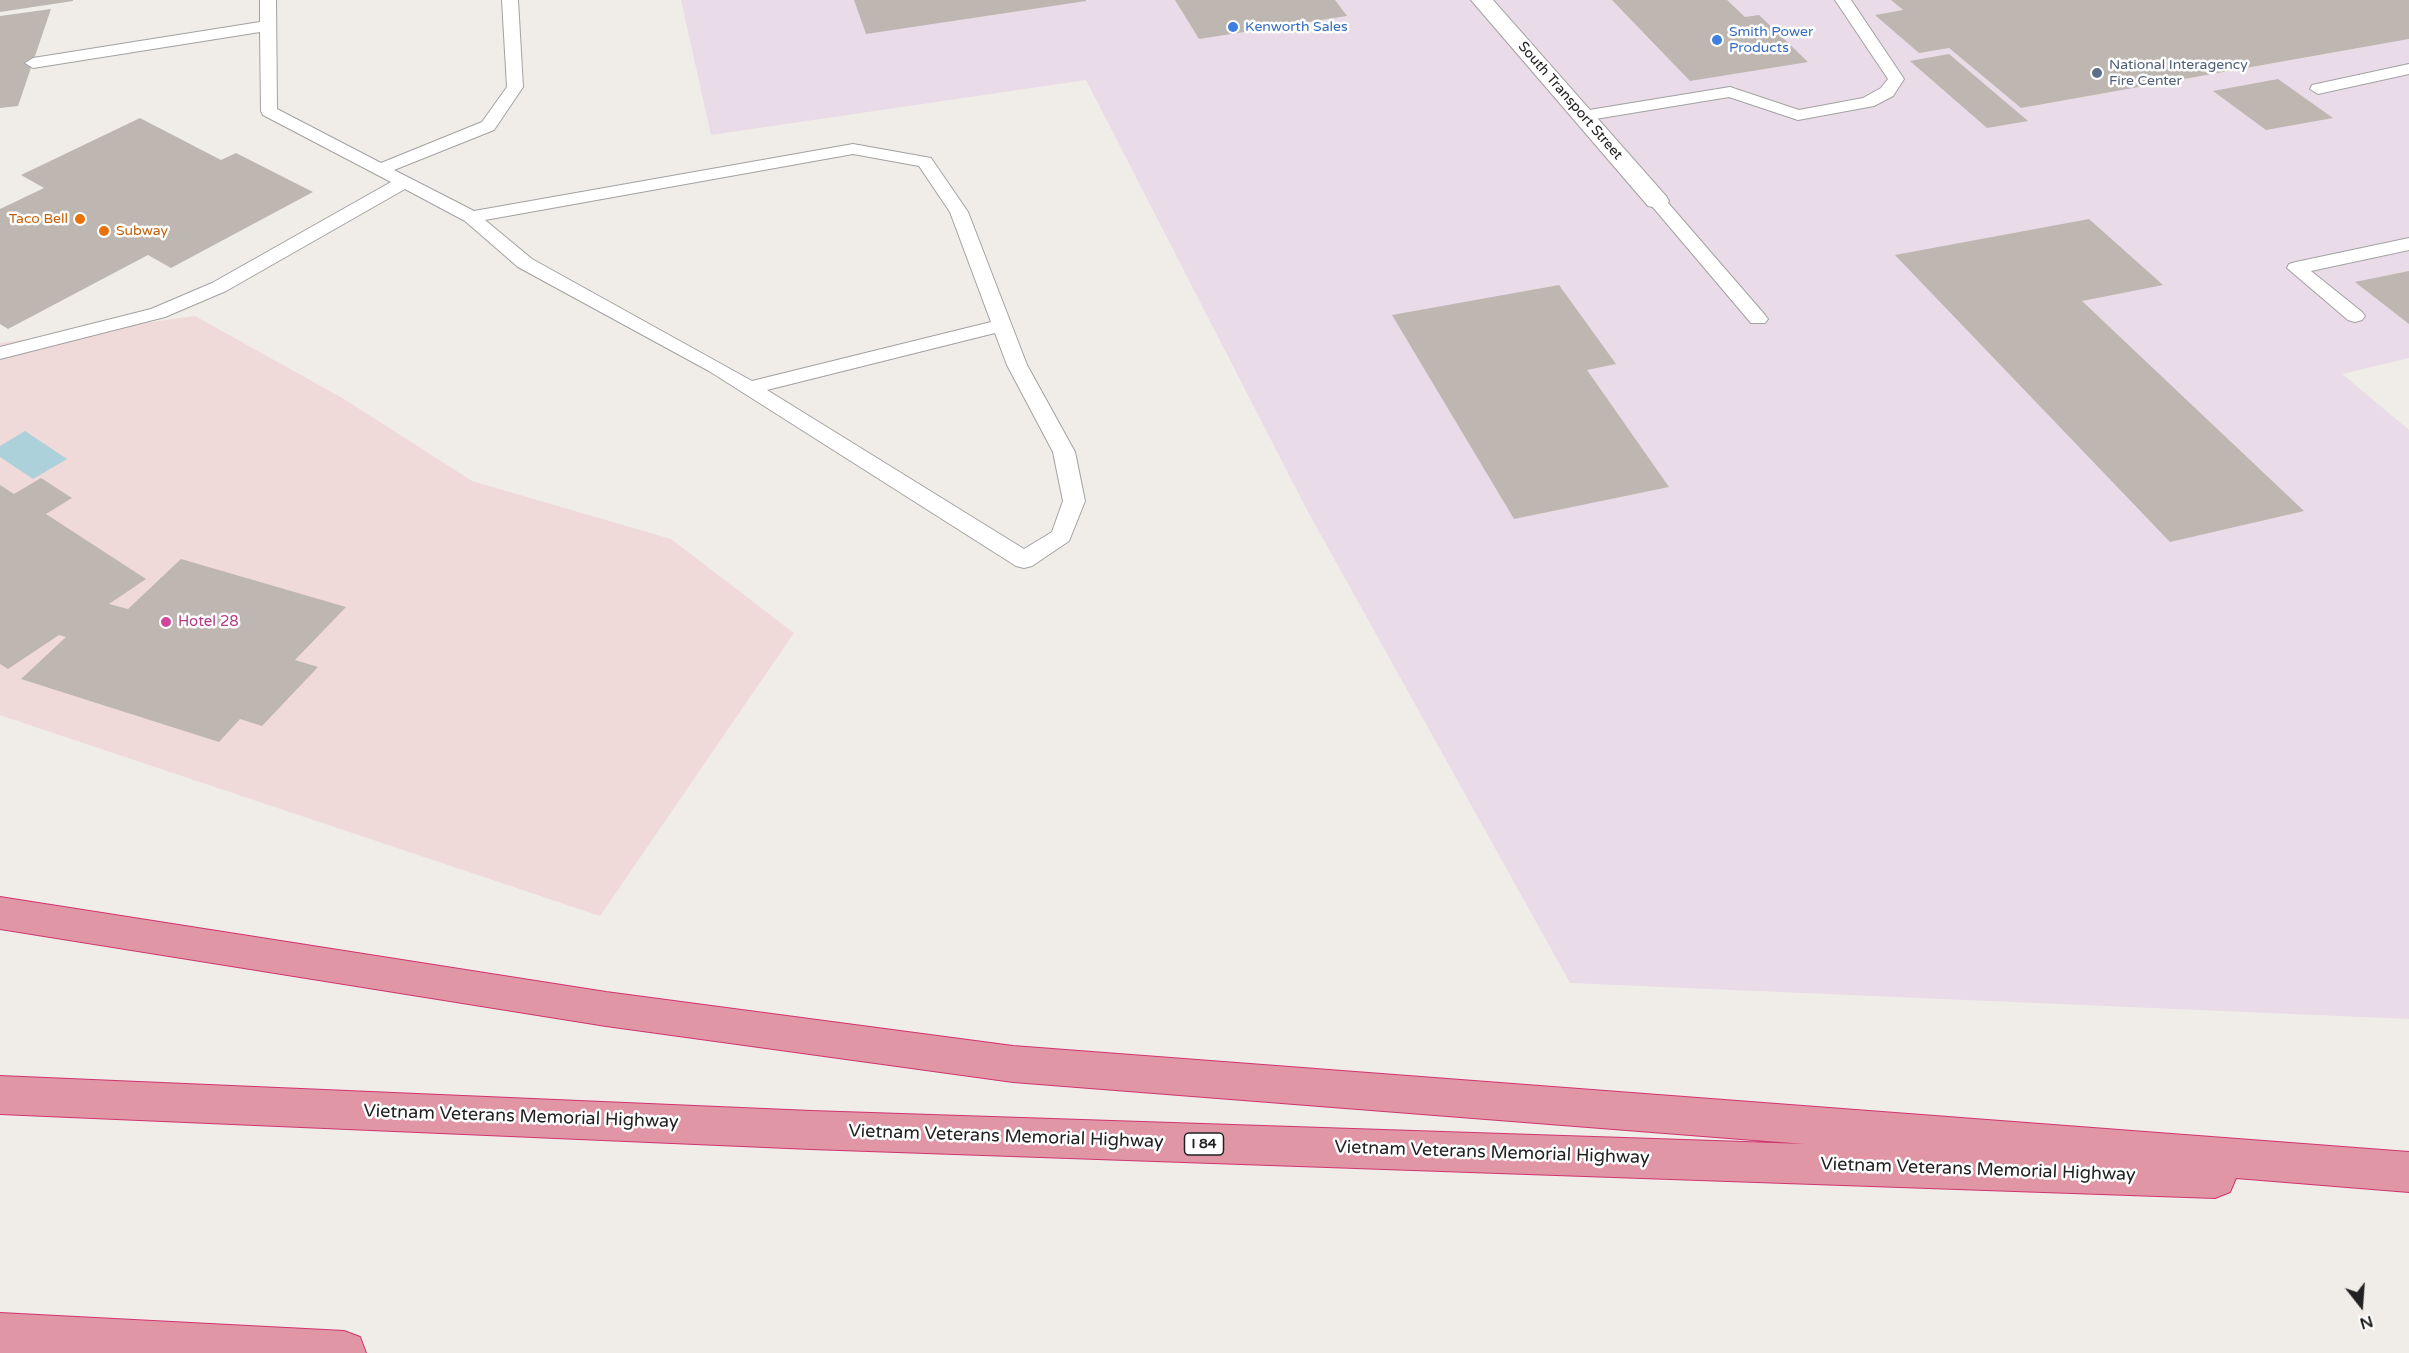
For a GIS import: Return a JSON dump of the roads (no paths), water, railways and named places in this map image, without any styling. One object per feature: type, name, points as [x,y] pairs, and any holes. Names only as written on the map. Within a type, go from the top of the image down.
[{"type":"highway","points":[[0,897],[128,932]]},
{"type":"highway","points":[[0,914],[128,932],[331,967],[606,1010],[1013,1064],[2409,1172]]},
{"type":"highway","name":"Vietnam Veterans Memorial Highway","points":[[0,1095],[823,1131],[2409,1185]]},
{"type":"highway","points":[[0,1335],[344,1353]]},
{"type":"street","name":"South Transport Street","points":[[1482,0],[1657,201]]},
{"type":"lane","points":[[268,0],[269,111],[471,217],[525,262],[716,367],[1024,560],[1061,536],[1074,501],[1064,452],[1017,365],[959,212],[925,162],[853,149],[471,217]]},
{"type":"lane","points":[[380,169],[488,126],[515,87],[510,0]]},
{"type":"lane","points":[[1583,116],[1730,92],[1798,116],[1868,102],[1887,92],[1896,79],[1843,0]]},
{"type":"lane","points":[[33,63],[268,26]]},
{"type":"lane","points":[[2318,89],[2409,69]]},
{"type":"lane","points":[[0,353],[158,313],[219,287],[405,182]]},
{"type":"lane","points":[[1657,201],[1758,319]]},
{"type":"lane","points":[[2355,316],[2296,268],[2409,244]]},
{"type":"lane","points":[[749,388],[1002,325]]},
{"type":"water","points":[[25,431],[67,459],[33,479],[0,457],[0,446]]},
{"type":"place","name":"Kenworth Sales","points":[[1233,27]]},
{"type":"place","name":"Smith Power Products","points":[[1717,40]]},
{"type":"place","name":"National Interagency Fire Center","points":[[2097,73]]},
{"type":"place","name":"Taco Bell","points":[[80,219]]},
{"type":"place","name":"Subway","points":[[104,231]]},
{"type":"place","name":"Hotel 28","points":[[166,622]]}]
